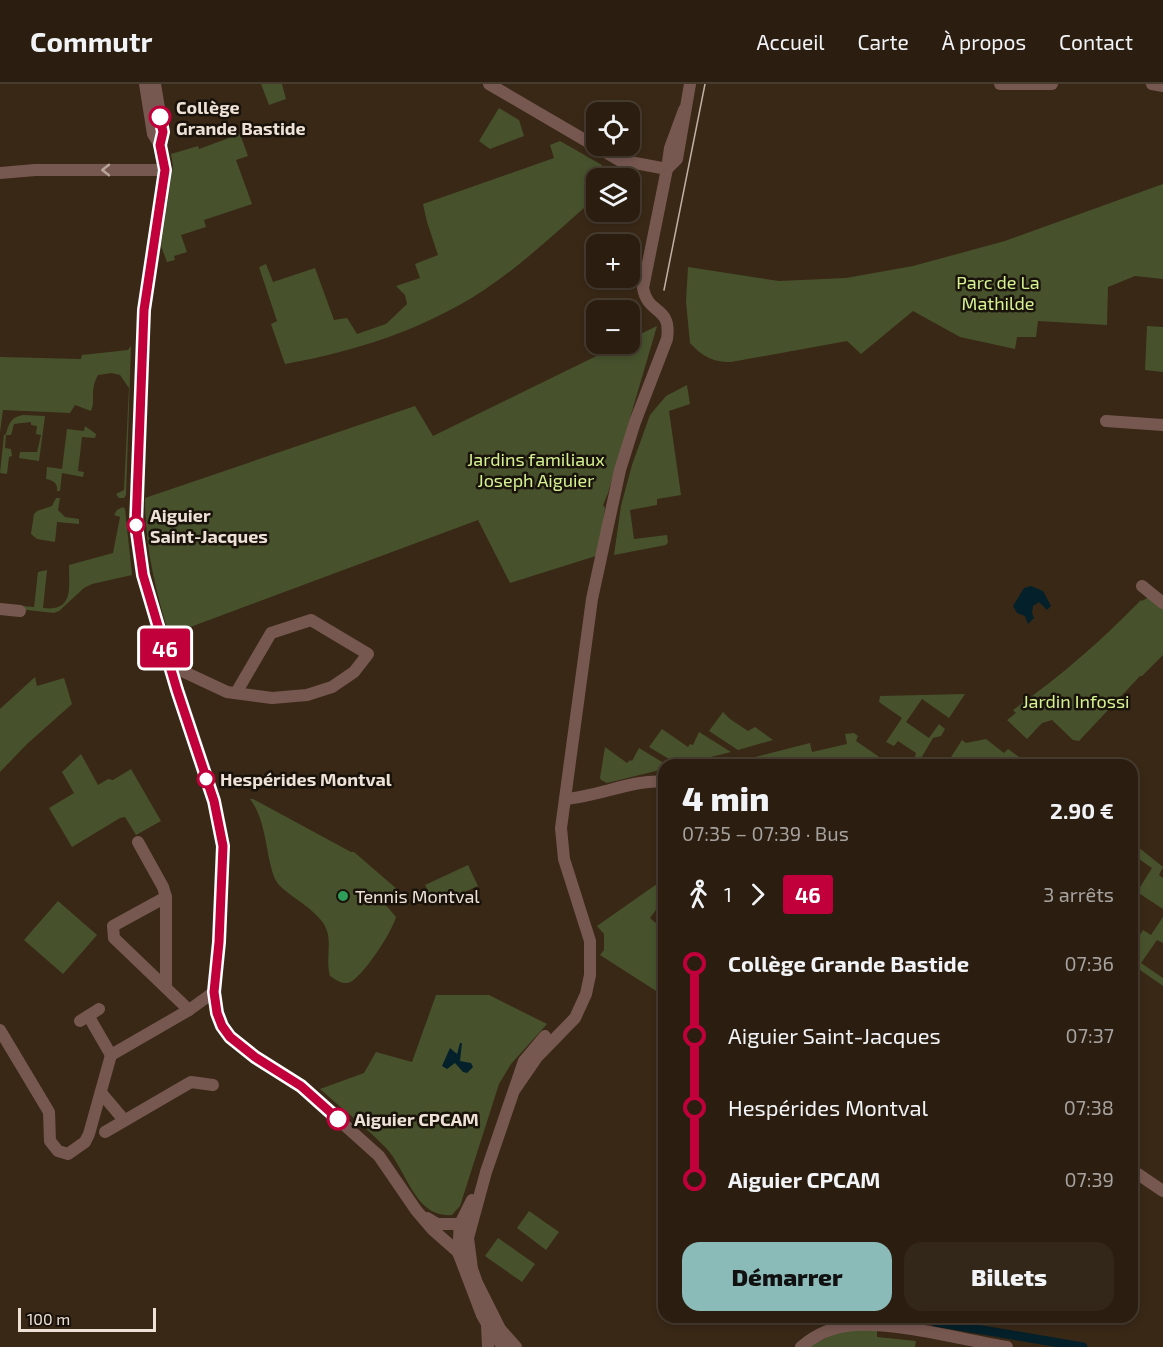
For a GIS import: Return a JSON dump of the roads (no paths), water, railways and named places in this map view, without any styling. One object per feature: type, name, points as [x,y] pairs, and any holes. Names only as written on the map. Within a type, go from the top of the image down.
[{"type":"street","points":[[145,84],[153,134],[160,145],[165,170],[144,310],[136,525],[143,575],[214,801],[223,846],[214,992],[217,1013],[230,1037],[255,1057],[301,1086],[370,1148],[385,1163],[433,1230],[458,1252]]},
{"type":"street","points":[[155,84],[163,132],[160,145]]},
{"type":"street","points":[[489,84],[619,160],[667,169]]},
{"type":"street","points":[[458,1252],[468,1236],[486,1172],[515,1089],[537,1057],[575,1018],[581,1009],[588,986],[592,961],[590,941],[562,848],[561,828],[592,599],[620,470],[667,339],[666,318],[647,302],[643,288],[667,169],[677,159],[690,84]]},
{"type":"street","points":[[1000,84],[1052,84]]},
{"type":"street","points":[[1152,84],[1163,86]]},
{"type":"street","points":[[0,172],[165,170]]},
{"type":"street","points":[[1106,421],[1163,425]]},
{"type":"street","points":[[1142,586],[1163,603]]},
{"type":"street","points":[[0,609],[20,611]]},
{"type":"street","points":[[169,661],[180,670],[227,692],[272,698],[307,695],[332,687],[354,672],[368,654],[311,621],[271,633],[236,693]]},
{"type":"street","points":[[565,799],[584,798],[658,782]]},
{"type":"street","points":[[138,842],[163,887],[166,897],[166,987]]},
{"type":"street","points":[[166,897],[113,926],[114,938],[189,1010]]},
{"type":"street","points":[[111,1055],[189,1010],[214,992]]},
{"type":"street","points":[[0,1029],[49,1112],[50,1141],[58,1151],[68,1154],[85,1142],[102,1094],[111,1055],[89,1015]]},
{"type":"street","points":[[105,1132],[190,1082],[213,1085]]},
{"type":"street","points":[[102,1094],[124,1120]]},
{"type":"street","points":[[486,1172],[460,1224],[458,1252],[473,1294],[487,1324],[501,1345]]},
{"type":"street","points":[[1138,1174],[1163,1191]]},
{"type":"street","points":[[416,1209],[437,1224],[460,1224]]},
{"type":"street","points":[[460,1224],[468,1236],[472,1269],[477,1283],[500,1329],[501,1345]]},
{"type":"street","points":[[801,1347],[820,1334],[854,1325],[925,1332],[1007,1347]]},
{"type":"water","points":[[1031,586],[1043,591],[1051,606],[1047,610],[1039,602],[1033,606],[1034,618],[1028,624],[1025,616],[1017,613],[1013,606],[1024,588]]},
{"type":"water","points":[[460,1043],[462,1043],[460,1061],[471,1063],[473,1067],[467,1073],[455,1063],[447,1069],[442,1066],[450,1048],[457,1054]]},
{"type":"waterway","points":[[941,1323],[1083,1347]]},
{"type":"tram line","points":[[664,290],[705,84]]},
{"type":"place","name":"Collège Grande Bastide","points":[[160,117]]},
{"type":"place","name":"Aiguier Saint-Jacques","points":[[136,525]]},
{"type":"place","name":"Hespérides Montval","points":[[206,779]]},
{"type":"place","name":"Tennis Montval","points":[[343,896]]},
{"type":"place","name":"Aiguier CPCAM","points":[[338,1119]]},
{"type":"park label","name":"Parc de La Mathilde","points":[[998,292]]},
{"type":"park label","name":"Jardins familiaux Joseph Aiguier","points":[[536,469]]},
{"type":"park label","name":"Jardin Infossi","points":[[1076,701]]}]
